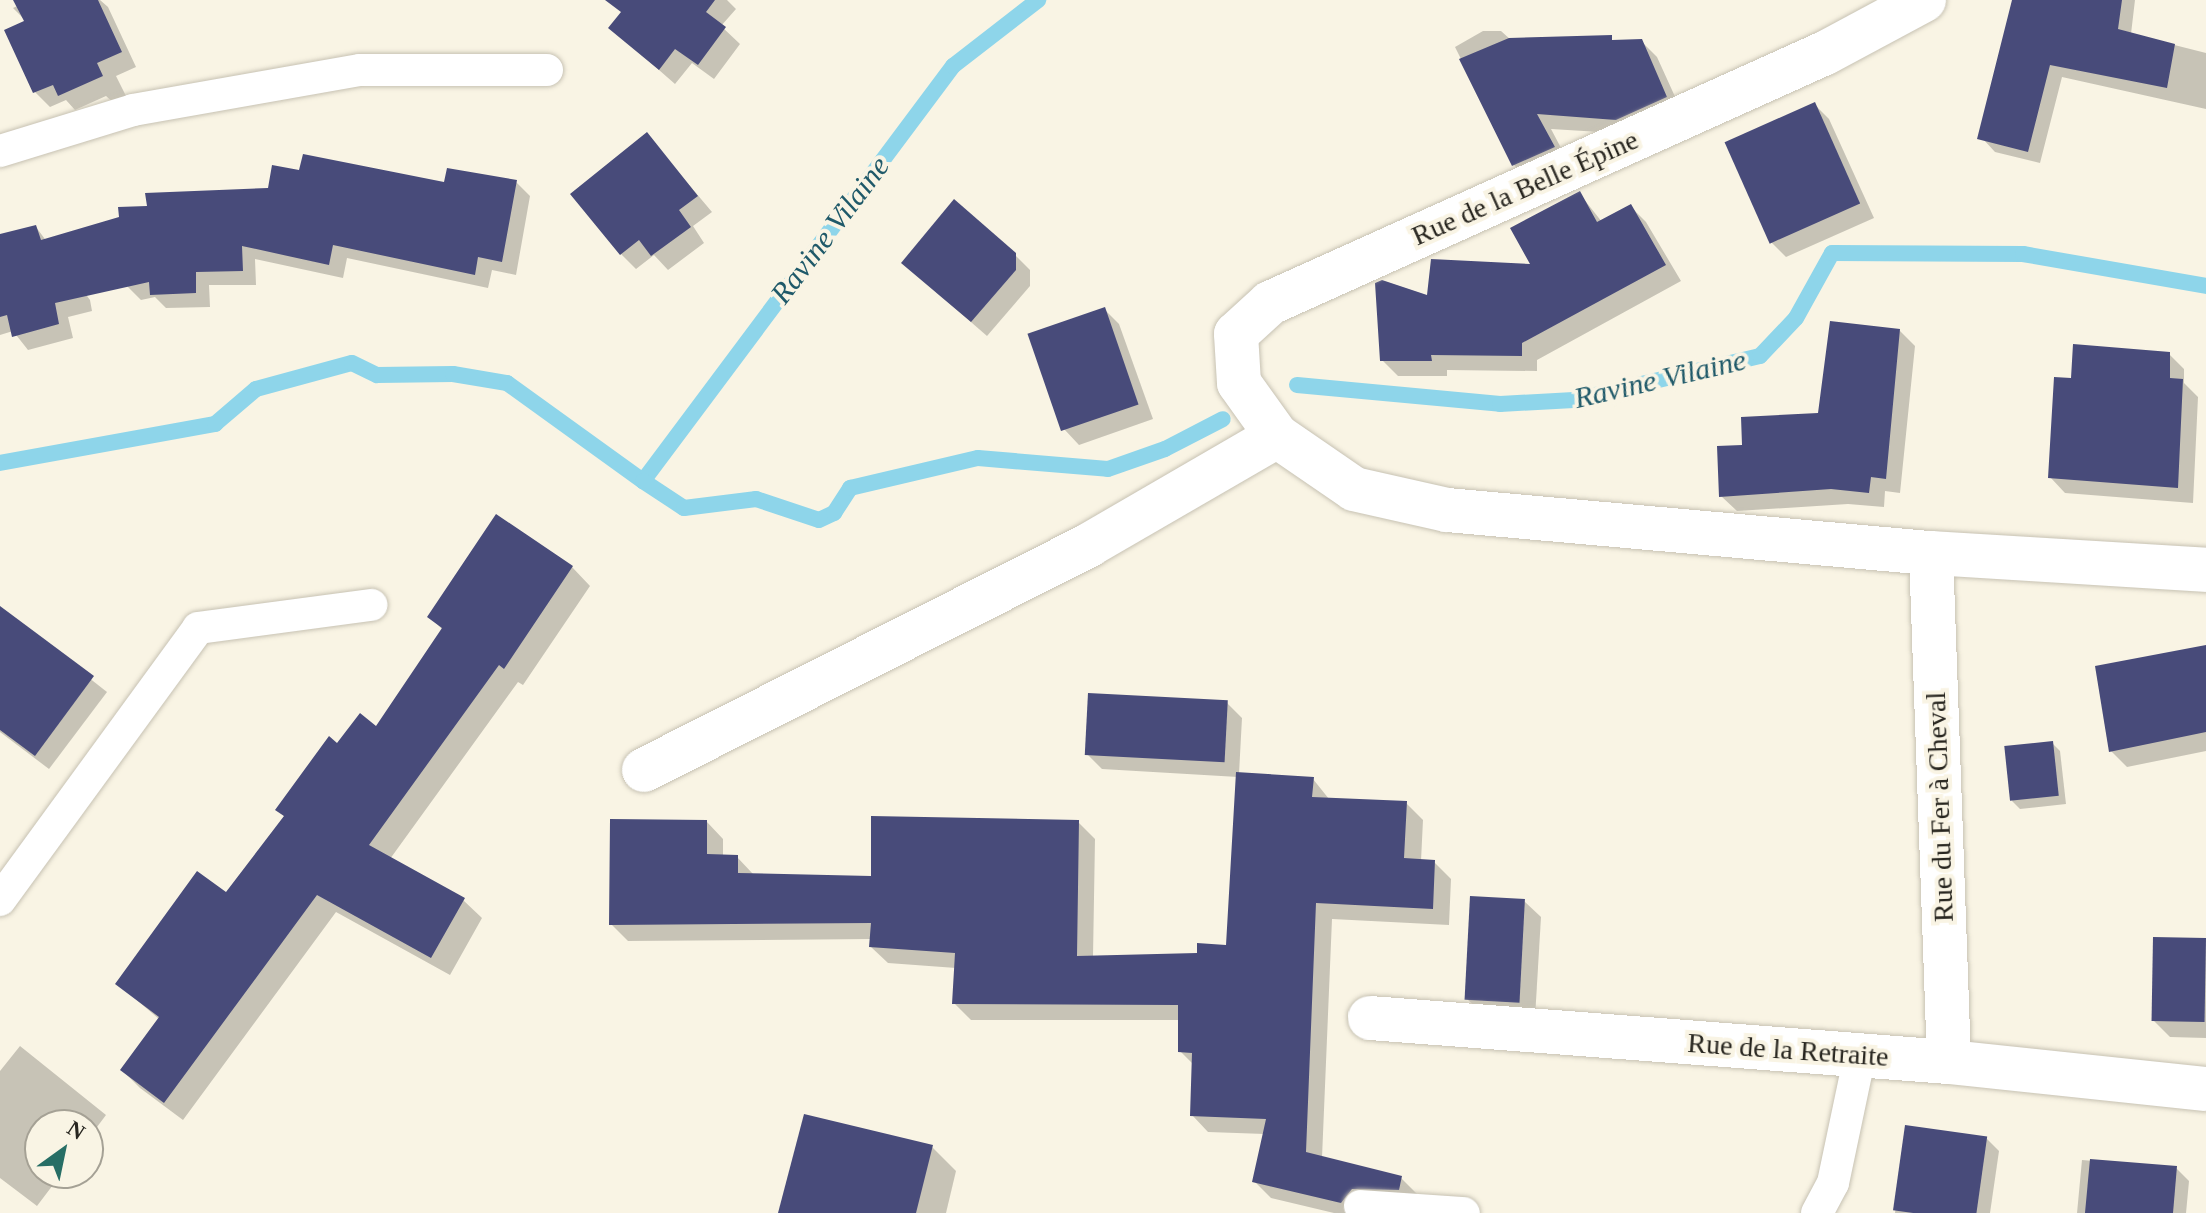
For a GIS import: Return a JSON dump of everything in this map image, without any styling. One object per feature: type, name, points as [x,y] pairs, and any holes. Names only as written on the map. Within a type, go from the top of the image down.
[{"type":"street","name":"Rue de la Belle Épine","points":[[1277,436],[1239,383],[1236,334],[1270,303],[1825,53],[1924,0]]},
{"type":"street","points":[[644,770],[1089,545],[1277,436],[1354,489],[1447,510],[1931,553],[2206,570]]},
{"type":"street","name":"Rue du Fer à Cheval","points":[[1931,553],[1949,1062]]},
{"type":"street","name":"Rue de la Retraite","points":[[1370,1018],[1949,1062],[2206,1089]]},
{"type":"lane","points":[[0,151],[133,110],[360,70],[547,70]]},
{"type":"lane","points":[[0,900],[198,628],[371,605]]},
{"type":"lane","points":[[1817,1213],[1833,1183],[1860,1055]]},
{"type":"lane","points":[[1360,1206],[1464,1213]]},
{"type":"building","points":[[13,0],[98,0],[122,52],[97,63],[103,76],[58,96],[53,85],[33,93],[4,30],[24,21]]},
{"type":"building","points":[[605,0],[715,0],[706,12],[726,27],[698,65],[675,49],[659,70],[608,28],[621,12]]},
{"type":"building","points":[[2012,0],[2122,0],[2118,29],[2175,44],[2167,88],[2050,65],[2028,152],[1977,139]]},
{"type":"building","points":[[1612,35],[1612,40],[1642,39],[1667,97],[1616,120],[1537,114],[1555,147],[1512,166],[1459,59],[1509,38]]},
{"type":"building","points":[[1815,102],[1860,203],[1770,244],[1725,142]]},
{"type":"building","points":[[647,132],[698,196],[679,210],[691,227],[651,256],[639,240],[620,255],[570,194]]},
{"type":"building","points":[[303,154],[444,182],[447,168],[517,180],[502,262],[478,257],[475,275],[333,245],[329,265],[242,246],[243,271],[196,272],[196,293],[150,295],[149,282],[55,303],[59,324],[12,337],[7,315],[0,317],[0,234],[36,225],[41,240],[119,217],[118,207],[147,206],[145,193],[268,188],[272,165],[299,170]]},
{"type":"building","points":[[1580,191],[1597,222],[1631,204],[1666,265],[1522,343],[1522,356],[1431,355],[1432,361],[1380,361],[1375,283],[1382,280],[1427,295],[1431,259],[1530,264],[1510,228]]},
{"type":"building","points":[[954,199],[1016,253],[1016,270],[971,322],[901,263]]},
{"type":"building","points":[[1105,307],[1139,404],[1061,431],[1027,334]]},
{"type":"building","points":[[1830,321],[1900,329],[1886,479],[1871,477],[1869,493],[1831,489],[1719,497],[1717,446],[1742,445],[1741,417],[1818,413]]},
{"type":"building","points":[[2073,344],[2170,352],[2170,378],[2183,379],[2178,488],[2048,478],[2054,377],[2071,378]]},
{"type":"building","points":[[496,514],[573,566],[504,669],[499,665],[369,845],[465,898],[431,958],[317,895],[164,1103],[120,1070],[159,1017],[115,984],[197,871],[226,892],[284,816],[275,810],[329,736],[337,743],[360,713],[376,726],[442,628],[427,617]]},
{"type":"building","points":[[0,606],[94,676],[35,756],[0,730]]},
{"type":"building","points":[[2206,645],[2206,732],[2109,752],[2095,666]]},
{"type":"building","points":[[1088,693],[1228,700],[1225,762],[1085,755]]},
{"type":"building","points":[[2053,741],[2059,796],[2010,801],[2004,746]]},
{"type":"building","points":[[1236,772],[1314,777],[1312,797],[1407,801],[1404,858],[1435,860],[1433,909],[1316,903],[1306,1152],[1402,1176],[1399,1190],[1352,1189],[1341,1203],[1252,1182],[1266,1119],[1190,1116],[1192,1053],[1178,1052],[1178,1005],[952,1004],[955,953],[869,947],[871,923],[609,925],[610,819],[707,820],[707,854],[738,855],[738,873],[871,876],[871,816],[1079,820],[1077,956],[1197,953],[1197,943],[1226,945]]},
{"type":"building","points":[[1470,896],[1525,899],[1519,1003],[1465,1000]]},
{"type":"building","points":[[2153,937],[2206,938],[2205,1022],[2152,1021]]},
{"type":"building","points":[[804,1114],[933,1145],[916,1213],[778,1213]]},
{"type":"building","points":[[1905,1125],[1987,1137],[1976,1213],[1893,1210]]},
{"type":"building","points":[[2090,1159],[2177,1166],[2173,1213],[2085,1213]]},
{"type":"waterway","name":"Ravine Vilaine","points":[[0,463],[215,424],[256,389],[352,363],[377,375],[453,374],[507,383],[643,481],[953,66],[1038,0]]},
{"type":"waterway","name":"Ravine Vilaine","points":[[1297,385],[1500,404],[1574,400],[1760,356],[1796,318],[1832,253],[2023,254],[2206,286]]},
{"type":"waterway","name":"Ravine Vilaine","points":[[643,481],[684,508],[756,499],[819,520],[834,513],[850,488],[978,458],[1108,469],[1165,449],[1223,419]]}]
